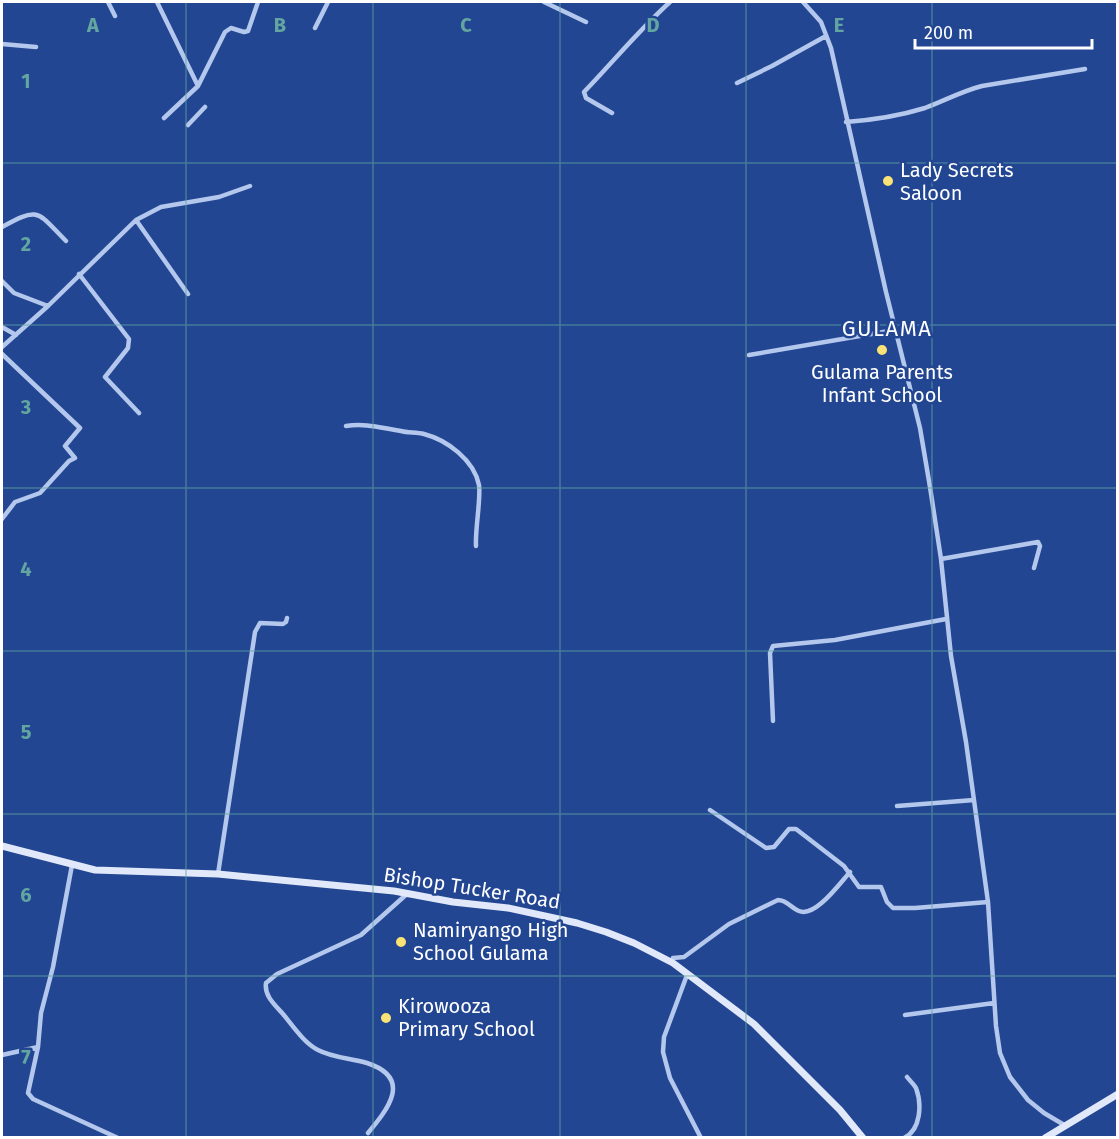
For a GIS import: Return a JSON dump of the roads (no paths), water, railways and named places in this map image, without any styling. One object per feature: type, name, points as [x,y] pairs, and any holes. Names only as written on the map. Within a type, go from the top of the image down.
[{"type":"main road","name":"Bishop Tucker Road","points":[[2,846],[95,870],[218,874],[336,884],[508,908],[577,923],[634,942],[673,963],[754,1024],[840,1110],[863,1137]]},
{"type":"main road","points":[[1046,1137],[1118,1094]]},
{"type":"street","points":[[108,2],[115,16]]},
{"type":"street","points":[[157,2],[198,86]]},
{"type":"street","points":[[164,118],[198,86],[225,32],[231,28],[244,32],[249,31],[258,2]]},
{"type":"street","points":[[315,28],[328,2]]},
{"type":"street","points":[[544,2],[586,22]]},
{"type":"street","points":[[612,113],[586,98],[583,95],[584,92],[644,26],[670,2]]},
{"type":"street","points":[[803,2],[821,22],[831,48],[846,123],[920,428],[988,902],[994,1003],[1000,1053],[1010,1077],[1028,1100],[1066,1126]]},
{"type":"street","points":[[737,83],[826,36]]},
{"type":"street","points":[[2,44],[36,47]]},
{"type":"street","points":[[846,123],[891,117],[925,108],[968,89],[1085,69]]},
{"type":"street","points":[[188,124],[205,107]]},
{"type":"street","points":[[2,347],[48,306],[136,220],[161,207],[219,197],[250,186]]},
{"type":"street","points":[[2,227],[26,214],[40,215],[66,241]]},
{"type":"street","points":[[136,220],[188,294]]},
{"type":"street","points":[[79,274],[130,341],[128,348],[105,377],[139,413]]},
{"type":"street","points":[[2,281],[14,293],[48,306]]},
{"type":"street","points":[[2,327],[15,335]]},
{"type":"street","points":[[749,356],[895,330]]},
{"type":"street","points":[[2,354],[80,428],[65,446],[75,458],[69,461],[40,493],[15,502],[2,519]]},
{"type":"street","points":[[346,426],[366,424],[423,433],[437,438],[456,450],[472,468],[479,486],[476,546]]},
{"type":"street","points":[[940,559],[1038,542],[1040,546],[1034,568]]},
{"type":"street","points":[[218,874],[256,628],[263,622],[285,623],[287,618]]},
{"type":"street","points":[[773,721],[770,653],[773,646],[835,640],[946,619]]},
{"type":"street","points":[[897,806],[974,800]]},
{"type":"street","points":[[710,810],[766,848],[774,847],[789,829],[796,829],[850,872],[859,887],[881,887],[887,902],[893,908],[988,902]]},
{"type":"street","points":[[72,865],[54,967],[41,1013],[38,1047],[28,1090],[29,1096],[118,1137]]},
{"type":"street","points":[[673,958],[684,957],[716,932],[752,911],[778,900],[785,901],[798,911],[810,911],[819,906],[850,872]]},
{"type":"street","points":[[368,1133],[387,1111],[391,1101],[393,1083],[389,1075],[368,1064],[325,1053],[311,1046],[272,1002],[265,988],[266,983],[277,974],[361,935],[408,893]]},
{"type":"street","points":[[687,975],[664,1037],[663,1052],[670,1078],[701,1137]]},
{"type":"street","points":[[905,1015],[994,1003]]},
{"type":"street","points":[[2,1055],[38,1047]]},
{"type":"street","points":[[904,1137],[913,1131],[920,1110],[915,1086],[907,1077]]},
{"type":"place","name":"Lady Secrets Saloon","points":[[888,181]]},
{"type":"place","name":"Gulama Parents Infant School","points":[[882,350]]},
{"type":"place","name":"Namiryango High School Gulama","points":[[401,942]]},
{"type":"place","name":"Kirowooza Primary School","points":[[386,1018]]},
{"type":"district","name":"GULAMA","points":[[887,328]]}]
